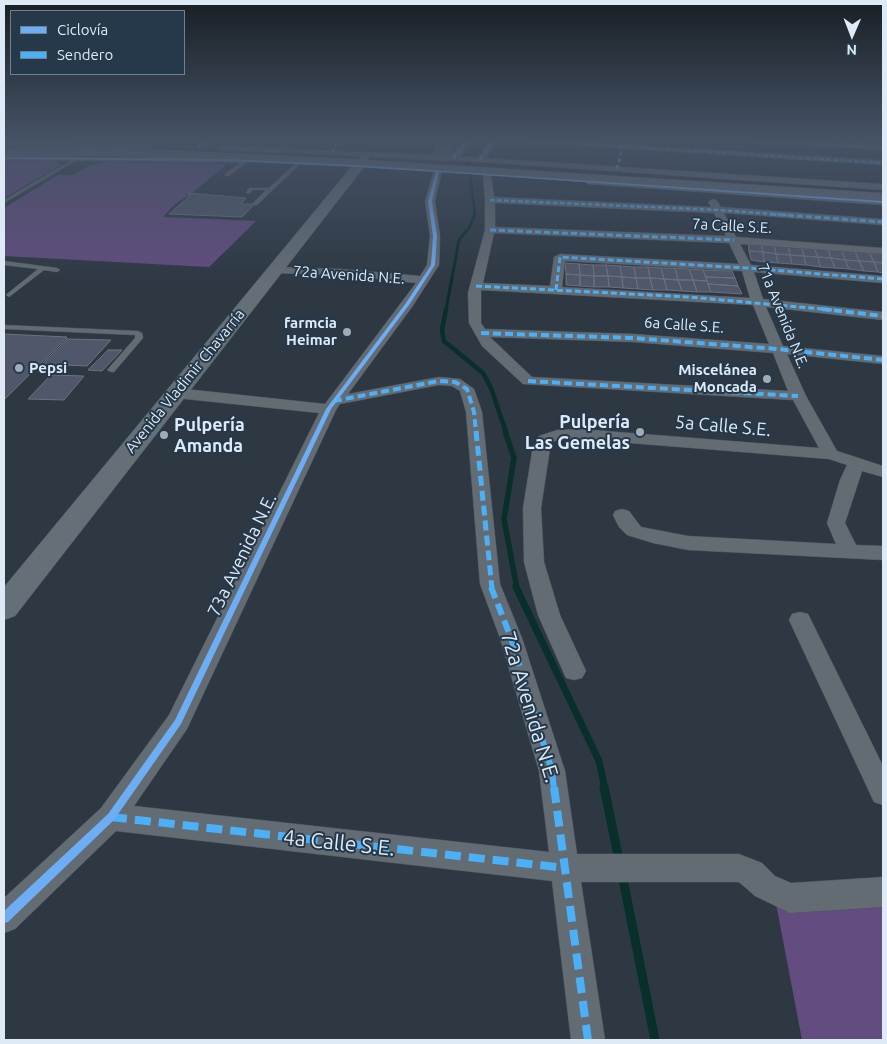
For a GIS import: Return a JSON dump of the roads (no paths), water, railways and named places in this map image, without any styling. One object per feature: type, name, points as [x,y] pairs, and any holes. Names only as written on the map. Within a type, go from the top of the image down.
[{"type":"main road","name":"Avenida Vladimir Chavarría","points":[[4,608],[339,189]]},
{"type":"main road","points":[[843,189],[883,197]]},
{"type":"main road","points":[[863,189],[883,192]]},
{"type":"street","name":"73a Avenida N.E.","points":[[4,918],[111,817],[178,722],[332,405],[408,304],[433,265],[435,236],[430,201],[443,189]]},
{"type":"street","points":[[482,189],[490,200],[490,230],[474,293],[475,322],[487,343],[528,381],[798,396]]},
{"type":"street","points":[[693,189],[883,202]]},
{"type":"street","name":"71a Avenida N.E.","points":[[706,190],[734,240],[777,349],[798,396],[830,454]]},
{"type":"street","points":[[490,200],[718,210],[883,222]]},
{"type":"street","name":"7a Calle S.E.","points":[[490,230],[734,240],[883,251]]},
{"type":"street","points":[[556,290],[560,257],[746,268],[883,279]]},
{"type":"street","name":"72a Avenida N.E.","points":[[273,270],[340,272],[424,280]]},
{"type":"street","points":[[476,286],[758,302],[883,316]]},
{"type":"street","name":"6a Calle S.E.","points":[[481,332],[634,338],[777,349],[883,360]]},
{"type":"street","name":"72a Avenida N.E.","points":[[332,405],[439,381],[456,382],[466,389],[474,412],[490,584],[511,638],[552,771],[588,1040]]},
{"type":"street","points":[[176,393],[332,405]]},
{"type":"street","name":"5a Calle S.E.","points":[[574,670],[549,615],[534,562],[532,508],[541,446],[545,439],[557,435],[580,434],[830,454],[883,472]]},
{"type":"street","points":[[849,551],[836,522],[849,480],[858,463]]},
{"type":"street","points":[[622,515],[626,523],[634,531],[688,544],[883,553]]},
{"type":"street","points":[[800,620],[883,793]]},
{"type":"street","name":"4a Calle S.E.","points":[[111,817],[566,868],[738,868],[752,873],[765,886],[790,898],[883,892]]},
{"type":"lane","points":[[4,202],[27,189]]},
{"type":"lane","points":[[248,192],[251,189],[270,190]]},
{"type":"lane","points":[[255,204],[270,190]]},
{"type":"lane","points":[[4,263],[57,270]]},
{"type":"lane","points":[[9,295],[42,269]]},
{"type":"lane","points":[[4,327],[138,333],[139,338],[111,370]]},
{"type":"waterway","points":[[472,189],[475,214]]},
{"type":"waterway","points":[[446,310],[459,240],[469,228],[475,214]]},
{"type":"waterway","points":[[446,309],[442,330],[444,341],[483,373],[491,388],[506,432]]},
{"type":"waterway","points":[[505,431],[514,458],[504,519],[517,589]]},
{"type":"waterway","points":[[516,587],[599,761],[605,789]]},
{"type":"waterway","points":[[604,787],[619,860]]},
{"type":"waterway","points":[[622,874],[655,1040]]},
{"type":"place","name":"farmcia Heimar","points":[[347,332]]},
{"type":"place","name":"Pepsi","points":[[19,368]]},
{"type":"place","name":"Miscelánea Moncada","points":[[767,379]]},
{"type":"place","name":"Pulpería Las Gemelas","points":[[640,432]]},
{"type":"place","name":"Pulpería Amanda","points":[[164,435]]}]
